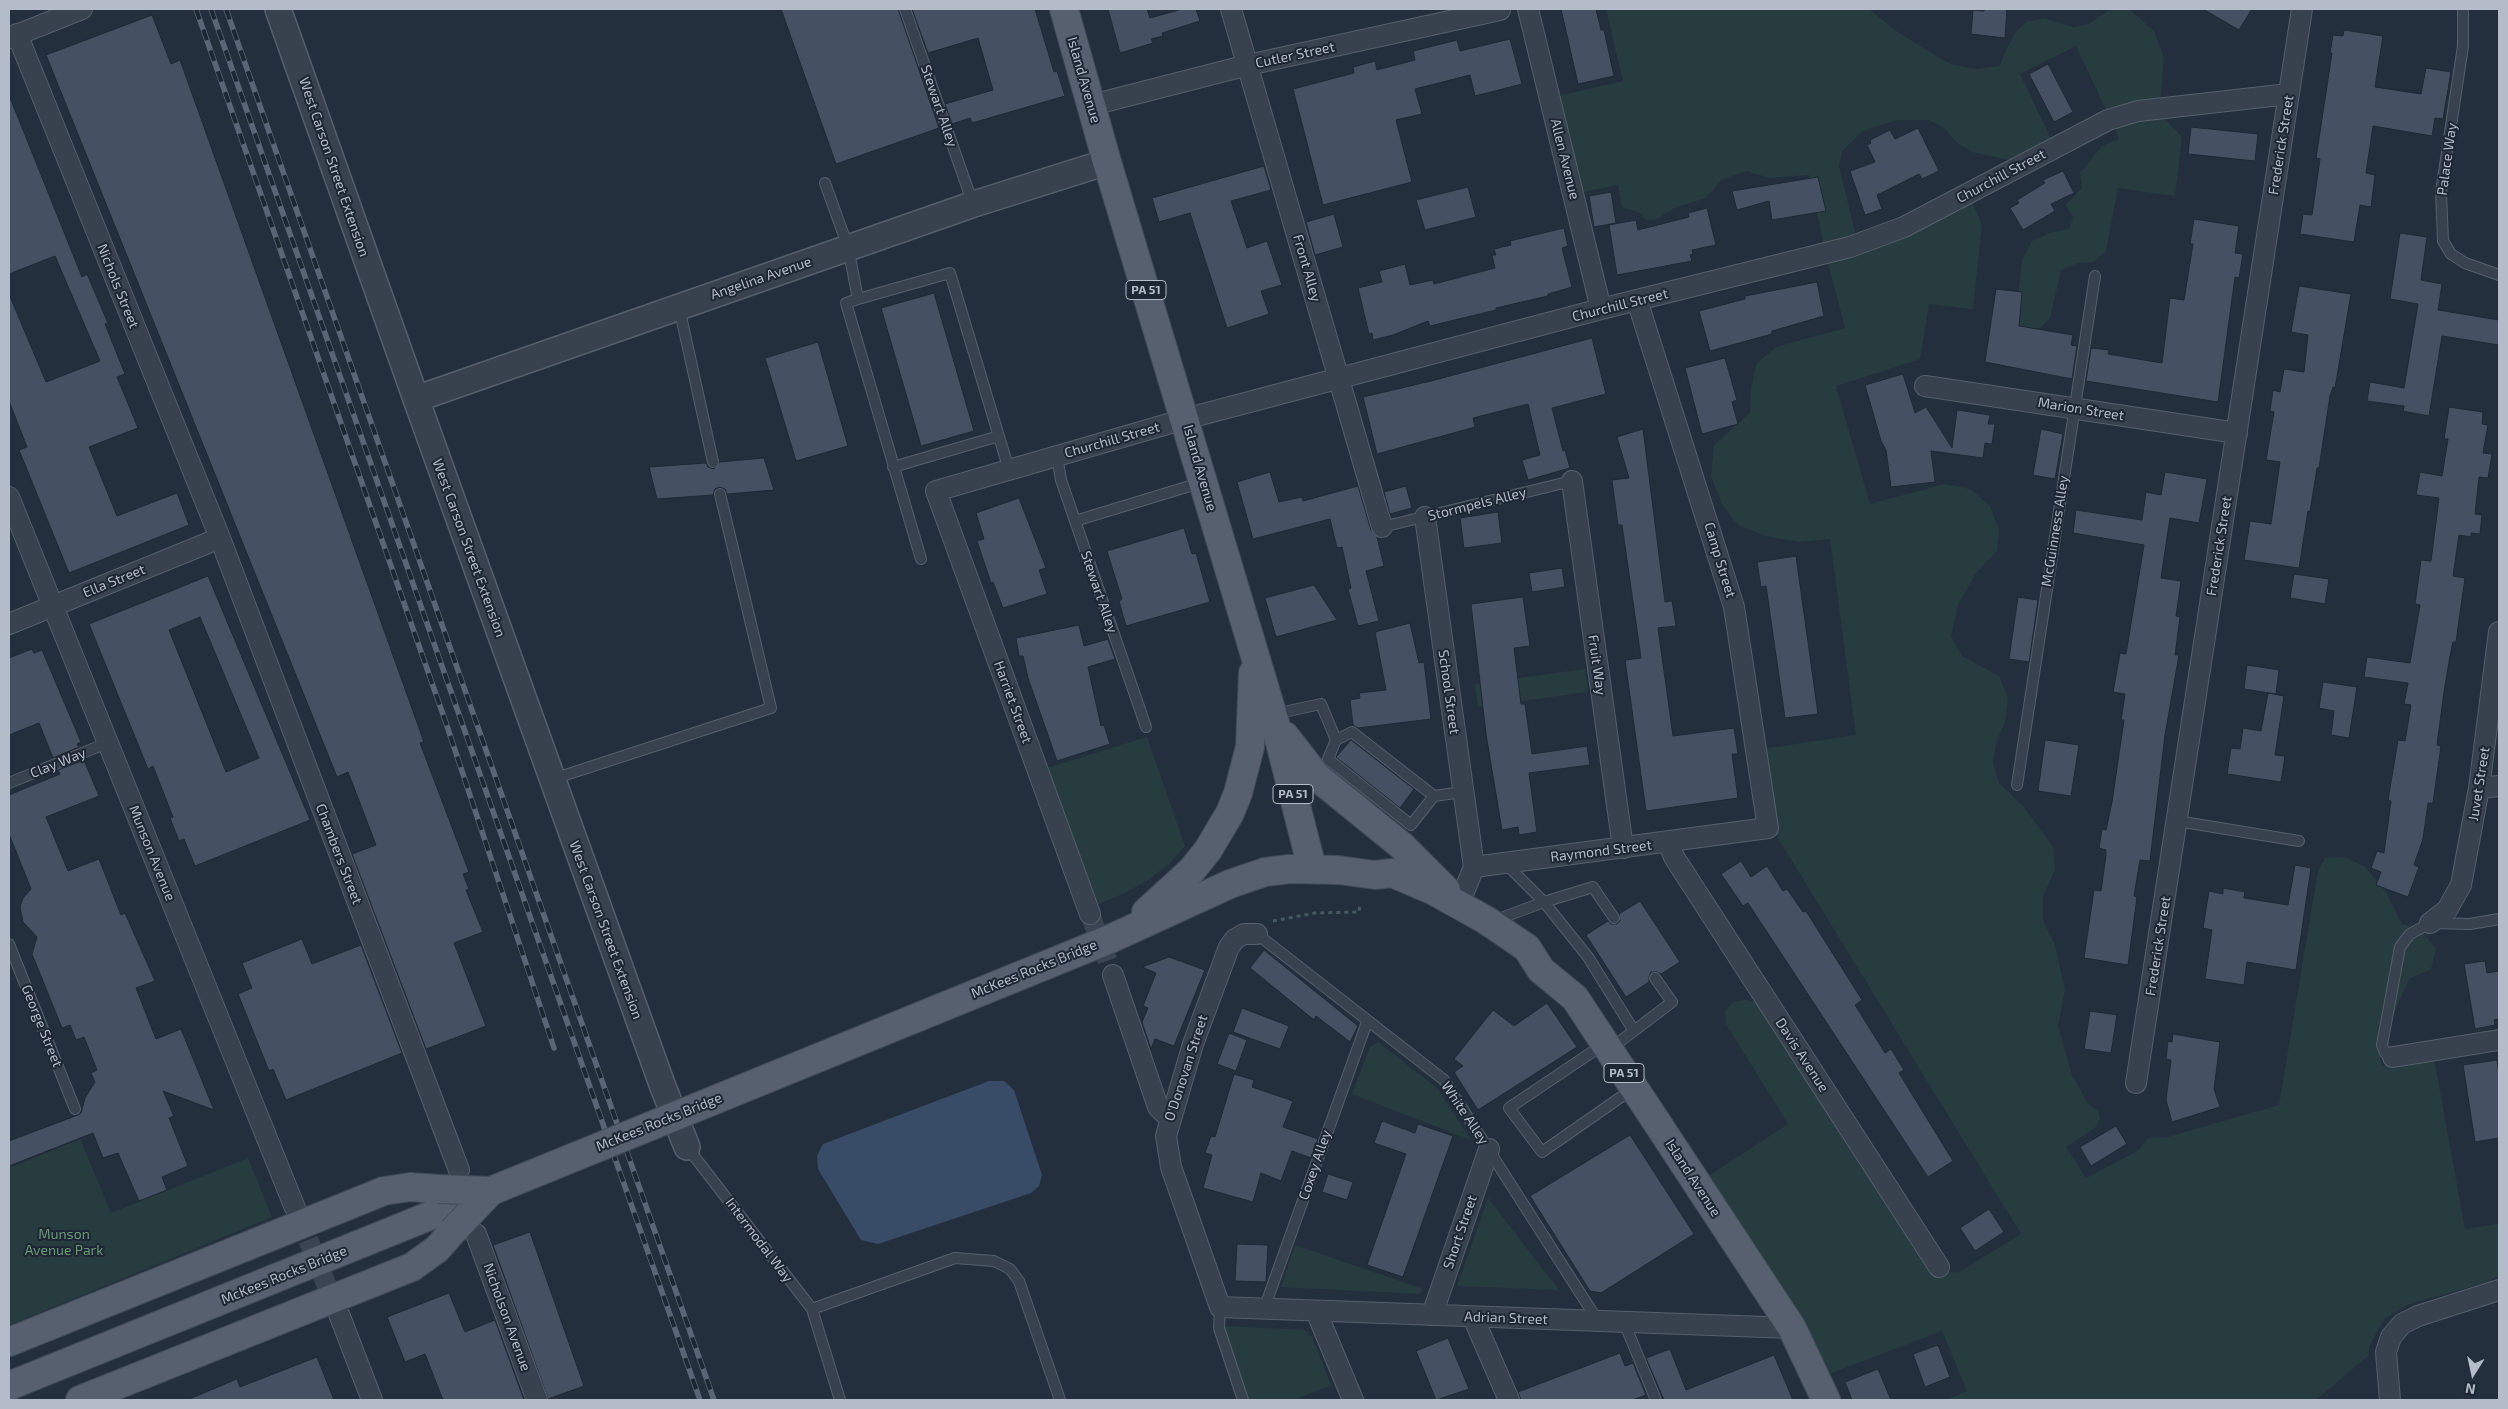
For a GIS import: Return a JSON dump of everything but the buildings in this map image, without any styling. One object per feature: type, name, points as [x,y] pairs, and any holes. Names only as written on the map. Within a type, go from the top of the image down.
[{"type":"main road","name":"Island Avenue","points":[[1064,9],[1107,162],[1274,717],[1312,868],[1374,876],[1392,873],[1459,904],[1490,922],[1527,948],[1541,970],[1575,998],[1607,1046],[1792,1328],[1826,1400]]},
{"type":"main road","points":[[1116,936],[1192,870],[1208,850],[1230,813],[1238,793],[1250,747],[1254,652]]},
{"type":"main road","points":[[1274,717],[1292,748],[1317,777],[1407,836],[1459,904]]},
{"type":"main road","name":"McKees Rocks Bridge","points":[[9,1386],[1116,936],[1248,877],[1281,870],[1312,868]]},
{"type":"main road","name":"Island Avenue","points":[[1374,876],[1384,890],[1425,906],[1520,964],[1541,970]]},
{"type":"main road","points":[[9,1342],[384,1192],[410,1187],[485,1193],[465,1232],[412,1267],[80,1400]]},
{"type":"street","points":[[13,36],[82,9]]},
{"type":"street","name":"West Carson Street Extension","points":[[278,9],[663,1087]]},
{"type":"street","name":"Front Alley","points":[[1231,9],[1382,527]]},
{"type":"street","name":"Allen Avenue","points":[[1528,9],[1602,309]]},
{"type":"street","name":"Frederick Street","points":[[2136,1083],[2302,9]]},
{"type":"street","name":"Cutler Street","points":[[1092,105],[1248,65],[1500,10]]},
{"type":"street","name":"Nichols Street","points":[[13,36],[220,538]]},
{"type":"street","name":"Churchill Street","points":[[936,491],[1185,419],[1602,309],[1850,247],[1904,227],[2108,120],[2138,111],[2289,94]]},
{"type":"street","name":"Angelina Avenue","points":[[416,399],[848,247],[974,204],[1107,162]]},
{"type":"street","name":"Camp Street","points":[[1637,300],[1734,607],[1739,629],[1768,828]]},
{"type":"street","name":"Marion Street","points":[[1925,386],[2237,433]]},
{"type":"street","name":"Fruit Way","points":[[1572,481],[1623,848]]},
{"type":"street","name":"Harriet Street","points":[[936,491],[1090,914]]},
{"type":"street","name":"Munson Avenue","points":[[9,497],[295,1208]]},
{"type":"street","name":"School Street","points":[[1425,517],[1474,867]]},
{"type":"street","name":"Ella Street","points":[[9,624],[220,538]]},
{"type":"street","name":"Chambers Street","points":[[220,538],[459,1170]]},
{"type":"street","name":"Juvet Street","points":[[2430,923],[2447,910],[2462,886],[2479,788],[2499,632]]},
{"type":"street","points":[[2479,788],[2499,786]]},
{"type":"street","name":"Raymond Street","points":[[1474,867],[1768,828]]},
{"type":"street","name":"Davis Avenue","points":[[1668,842],[1674,857],[1939,1267]]},
{"type":"street","points":[[1459,904],[1474,867]]},
{"type":"street","name":"O'Donovan Street","points":[[1220,1307],[1171,1167],[1166,1136],[1169,1118],[1193,1044],[1229,947],[1235,939],[1244,934],[1257,934]]},
{"type":"street","points":[[1113,975],[1158,1107],[1169,1118]]},
{"type":"street","points":[[2393,1057],[2499,1040]]},
{"type":"street","name":"Intermodal Way","points":[[663,1087],[687,1147]]},
{"type":"street","name":"Short Street","points":[[1432,1315],[1489,1150]]},
{"type":"street","name":"Nicholson Avenue","points":[[465,1232],[537,1400]]},
{"type":"street","points":[[2390,1400],[2386,1352],[2391,1336],[2402,1324],[2418,1316],[2499,1290]]},
{"type":"street","name":"Adrian Street","points":[[1220,1307],[1792,1328]]},
{"type":"street","points":[[1316,1311],[1353,1400]]},
{"type":"street","points":[[339,1314],[372,1400]]},
{"type":"street","points":[[1473,1316],[1509,1400]]},
{"type":"lane","name":"Stewart Alley","points":[[905,9],[974,204]]},
{"type":"lane","name":"Palace Way","points":[[2463,9],[2463,46],[2441,192],[2443,241],[2451,254],[2465,264],[2499,275]]},
{"type":"lane","points":[[825,183],[848,247],[858,299]]},
{"type":"lane","points":[[921,559],[846,303],[950,273],[1009,470]]},
{"type":"lane","name":"McGuinness Alley","points":[[2017,786],[2095,276]]},
{"type":"lane","points":[[679,307],[712,462]]},
{"type":"lane","points":[[893,467],[999,436]]},
{"type":"lane","name":"Stewart Alley","points":[[1057,456],[1061,480],[1146,727]]},
{"type":"lane","name":"Stormpels Alley","points":[[1382,527],[1572,481]]},
{"type":"lane","points":[[1075,521],[1204,482]]},
{"type":"lane","points":[[552,779],[771,708],[720,494]]},
{"type":"lane","points":[[1274,717],[1320,704],[1336,740]]},
{"type":"lane","points":[[1434,796],[1407,836],[1328,759],[1336,740],[1352,732],[1434,796],[1462,792]]},
{"type":"lane","name":"Clay Way","points":[[9,783],[107,743]]},
{"type":"lane","points":[[2177,821],[2299,841]]},
{"type":"lane","points":[[1505,863],[1544,902],[1588,957],[1634,1031]]},
{"type":"lane","points":[[1490,922],[1544,902],[1593,888],[1614,918]]},
{"type":"lane","points":[[2393,1057],[2385,1053],[2382,1046],[2400,947],[2410,934],[2430,923],[2470,924],[2499,920]]},
{"type":"lane","name":"White Alley","points":[[1257,934],[1367,1022],[1444,1080],[1598,1321]]},
{"type":"lane","name":"George Street","points":[[9,944],[75,1109]]},
{"type":"lane","points":[[1634,1088],[1542,1152],[1509,1108],[1634,1031],[1672,1002],[1655,978]]},
{"type":"lane","name":"Coxey Alley","points":[[1264,1309],[1367,1022]]},
{"type":"lane","name":"Intermodal Way","points":[[687,1147],[812,1309],[840,1400]]},
{"type":"lane","points":[[812,1309],[955,1258],[994,1261],[1010,1269],[1019,1282],[1060,1400]]},
{"type":"lane","points":[[1220,1307],[1219,1328],[1243,1400]]},
{"type":"lane","points":[[1624,1322],[1656,1400]]},
{"type":"path","points":[[1257,934],[1262,926],[1277,919],[1315,914],[1359,912],[1360,904]]},
{"type":"green space","points":[[1606,9],[1869,9],[1892,28],[1934,55],[1953,65],[1977,69],[1999,66],[2014,34],[2026,22],[2044,18],[2073,27],[2089,24],[2111,9],[2129,9],[2154,31],[2164,58],[2160,104],[2108,114],[2076,46],[2020,74],[2052,141],[2014,161],[1972,152],[1957,143],[1944,128],[1929,120],[1897,120],[1863,131],[1842,151],[1839,166],[1856,236],[1824,246],[1809,175],[1769,178],[1747,171],[1721,180],[1706,198],[1674,208],[1657,219],[1646,220],[1640,213],[1622,207],[1618,185],[1574,194],[1550,98],[1623,81]]},
{"type":"green space","points":[[2159,113],[2182,137],[2175,196],[2118,188],[2106,251],[2094,262],[2078,263],[2061,270],[2050,318],[2037,331],[2023,333],[2016,314],[2022,260],[2032,241],[2049,233],[2069,229],[2073,218],[2066,205],[2082,188],[2080,173],[2102,146],[2119,139],[2113,120]]},
{"type":"green space","points":[[1968,193],[1982,225],[1973,309],[1929,304],[1920,359],[1836,386],[1870,504],[1945,484],[1970,489],[1990,506],[1999,530],[1997,551],[1976,573],[1958,605],[1951,636],[1962,656],[1999,676],[2008,698],[2005,722],[1996,743],[1993,763],[1999,783],[2023,806],[2054,848],[2055,870],[2043,896],[2043,921],[2055,945],[2065,990],[2058,1026],[2072,1075],[2088,1104],[2098,1110],[2100,1119],[2095,1128],[2066,1147],[2086,1178],[2139,1150],[2148,1138],[2168,1137],[2279,1105],[2318,871],[2325,858],[2345,857],[2365,867],[2386,892],[2402,924],[2421,930],[2436,949],[2431,969],[2409,979],[2378,1050],[2382,1066],[2434,1058],[2465,1229],[2499,1224],[2499,1276],[2485,1283],[2409,1304],[2384,1319],[2370,1345],[2368,1356],[2316,1400],[1946,1400],[1967,1391],[1942,1331],[1821,1377],[1701,1181],[1788,1124],[1726,1024],[1725,1011],[1733,1002],[1744,1000],[1757,1002],[1939,1273],[1959,1272],[2021,1234],[1773,830],[1762,749],[1856,735],[1830,539],[1800,542],[1765,536],[1738,525],[1723,506],[1711,477],[1714,445],[1750,413],[1751,389],[1756,364],[1776,347],[1845,328],[1826,255]]},
{"type":"green space","points":[[1585,669],[1588,692],[1478,707],[1475,684]]},
{"type":"green space","points":[[1147,737],[1185,846],[1169,864],[1148,880],[1127,892],[1097,905],[1047,768]]},
{"type":"green space","points":[[1378,1042],[1437,1088],[1471,1140],[1352,1094],[1370,1047]]},
{"type":"green space","name":"Munson Avenue Park","points":[[80,1139],[111,1213],[248,1158],[272,1217],[10,1325],[9,1168]]},
{"type":"green space","points":[[1488,1198],[1559,1290],[1457,1286]]},
{"type":"green space","points":[[1295,1245],[1423,1289],[1420,1294],[1281,1287]]},
{"type":"green space","points":[[1223,1326],[1305,1330],[1312,1337],[1331,1385],[1294,1400],[1249,1400]]},
{"type":"water","points":[[989,1081],[1004,1081],[1014,1090],[1042,1175],[1039,1186],[1031,1193],[878,1244],[861,1240],[818,1169],[817,1156],[823,1144]]},
{"type":"tunnel","points":[[1090,914],[1113,975]]},
{"type":"tunnel","points":[[297,1212],[337,1311]]},
{"type":"railway","points":[[196,9],[446,723],[554,1048]]},
{"type":"railway","points":[[211,9],[700,1400]]},
{"type":"railway","points":[[226,9],[714,1400]]}]
